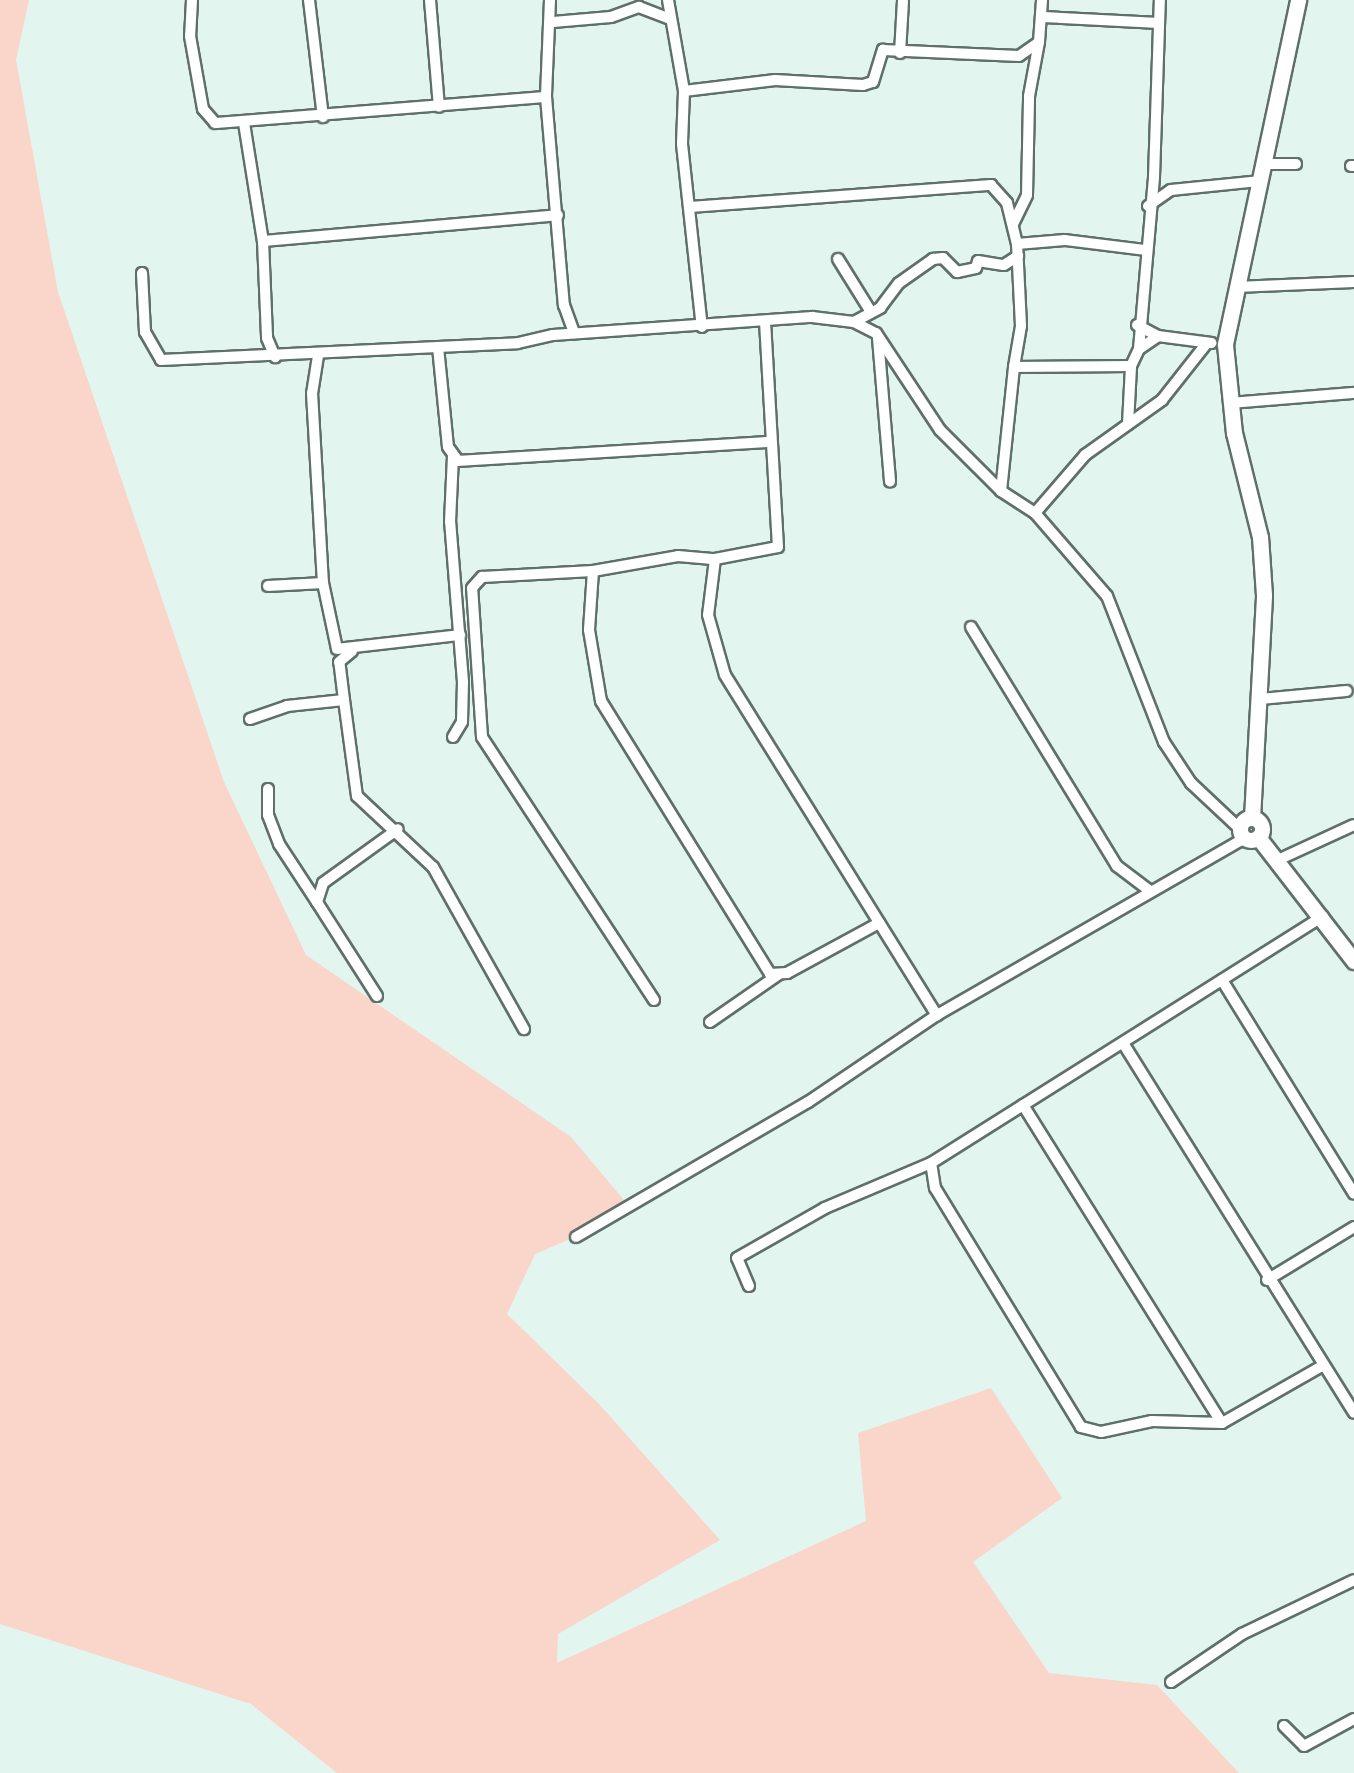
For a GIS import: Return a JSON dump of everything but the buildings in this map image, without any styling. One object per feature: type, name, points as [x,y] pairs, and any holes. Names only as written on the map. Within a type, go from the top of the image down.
[{"type":"street","points":[[192,0],[190,36],[207,118],[244,123],[546,97]]},
{"type":"street","points":[[309,0],[323,118]]},
{"type":"street","points":[[430,0],[439,107]]},
{"type":"street","points":[[550,0],[553,22],[546,97],[564,305],[574,333]]},
{"type":"street","points":[[668,0],[684,91],[702,327]]},
{"type":"street","points":[[1012,224],[1027,195],[1042,0]]},
{"type":"street","points":[[1128,424],[1131,366],[1139,349],[1137,325],[1154,177],[1160,0]]},
{"type":"street","points":[[1249,831],[1260,699],[1260,537],[1229,402],[1225,344],[1298,0]]},
{"type":"street","points":[[900,53],[903,1]]},
{"type":"street","points":[[553,22],[611,18],[639,7],[670,19]]},
{"type":"street","points":[[1043,17],[1158,23]]},
{"type":"street","points":[[684,91],[776,80],[864,85],[873,82],[877,53],[1019,56],[1038,42]]},
{"type":"street","points":[[244,123],[263,241],[267,338],[275,357]]},
{"type":"street","points":[[1148,206],[1171,190],[1296,164]]},
{"type":"street","points":[[1154,177],[1171,190]]},
{"type":"street","points":[[690,207],[986,184],[1004,196],[1020,250],[1021,326],[1001,491]]},
{"type":"street","points":[[263,241],[558,216]]},
{"type":"street","points":[[142,273],[145,332],[160,360],[318,356],[574,333],[765,322],[854,322],[876,310],[899,283],[933,260],[943,258],[958,272],[976,268],[978,260],[1004,265],[1020,250],[1065,240],[1145,250]]},
{"type":"street","points":[[838,259],[876,310],[890,481]]},
{"type":"street","points":[[1235,288],[1354,282]]},
{"type":"street","points":[[654,1000],[482,737],[474,580],[593,571],[678,556],[714,558],[778,546],[780,516],[770,442],[765,322]]},
{"type":"street","points":[[854,322],[877,335],[929,417],[1001,491],[1035,513],[1108,596],[1146,706],[1191,783],[1280,859],[1354,961]]},
{"type":"street","points":[[1137,325],[1158,336]]},
{"type":"street","points":[[1139,349],[1158,336],[1186,334],[1225,344]]},
{"type":"street","points":[[1035,513],[1085,454],[1162,400],[1207,342]]},
{"type":"street","points":[[438,347],[453,456],[449,481],[460,635],[462,722],[453,737]]},
{"type":"street","points":[[318,356],[312,393],[322,583],[337,648],[356,796],[370,814],[398,829],[433,868],[524,1029]]},
{"type":"street","points":[[1014,368],[1131,366]]},
{"type":"street","points":[[880,377],[903,375]]},
{"type":"street","points":[[1229,402],[1354,393]]},
{"type":"street","points":[[453,456],[470,464],[770,442]]},
{"type":"street","points":[[714,558],[708,615],[725,675],[937,1015]]},
{"type":"street","points":[[593,571],[590,652],[605,709],[732,920],[770,974],[778,975]]},
{"type":"street","points":[[268,586],[322,583]]},
{"type":"street","points":[[971,628],[1118,866],[1150,891]]},
{"type":"street","points":[[337,648],[352,651],[460,635]]},
{"type":"street","points":[[338,662],[352,651]]},
{"type":"street","points":[[1260,699],[1347,690]]},
{"type":"street","points":[[250,719],[287,706],[344,700]]},
{"type":"street","points":[[268,789],[268,815],[301,885],[377,996]]},
{"type":"street","points":[[1280,859],[1354,824]]},
{"type":"street","points":[[301,885],[323,883],[398,829]]},
{"type":"street","points":[[576,1236],[808,1102],[937,1015],[1249,831]]},
{"type":"street","points":[[316,902],[323,883]]},
{"type":"street","points":[[749,1286],[738,1258],[825,1208],[931,1163],[1323,916]]},
{"type":"street","points":[[710,1022],[778,975],[879,923]]},
{"type":"street","points":[[1222,980],[1354,1194]]},
{"type":"street","points":[[1123,1042],[1354,1414]]},
{"type":"street","points":[[1023,1105],[1222,1423]]},
{"type":"street","points":[[931,1163],[936,1188],[1081,1427],[1102,1432],[1152,1421],[1222,1423],[1322,1366]]},
{"type":"street","points":[[1268,1280],[1354,1227]]},
{"type":"street","points":[[1171,1682],[1242,1634],[1354,1580]]},
{"type":"street","points":[[1284,1726],[1304,1746],[1354,1719]]},
{"type":"shaded area","points":[[0,0],[29,0],[16,60],[58,292],[224,782],[306,955],[571,1137],[634,1212],[535,1254],[507,1314],[599,1404],[720,1540],[558,1634],[557,1663],[866,1521],[858,1433],[991,1388],[1062,1498],[973,1562],[1049,1673],[1157,1685],[1239,1773],[337,1773],[251,1704],[0,1624]]}]
